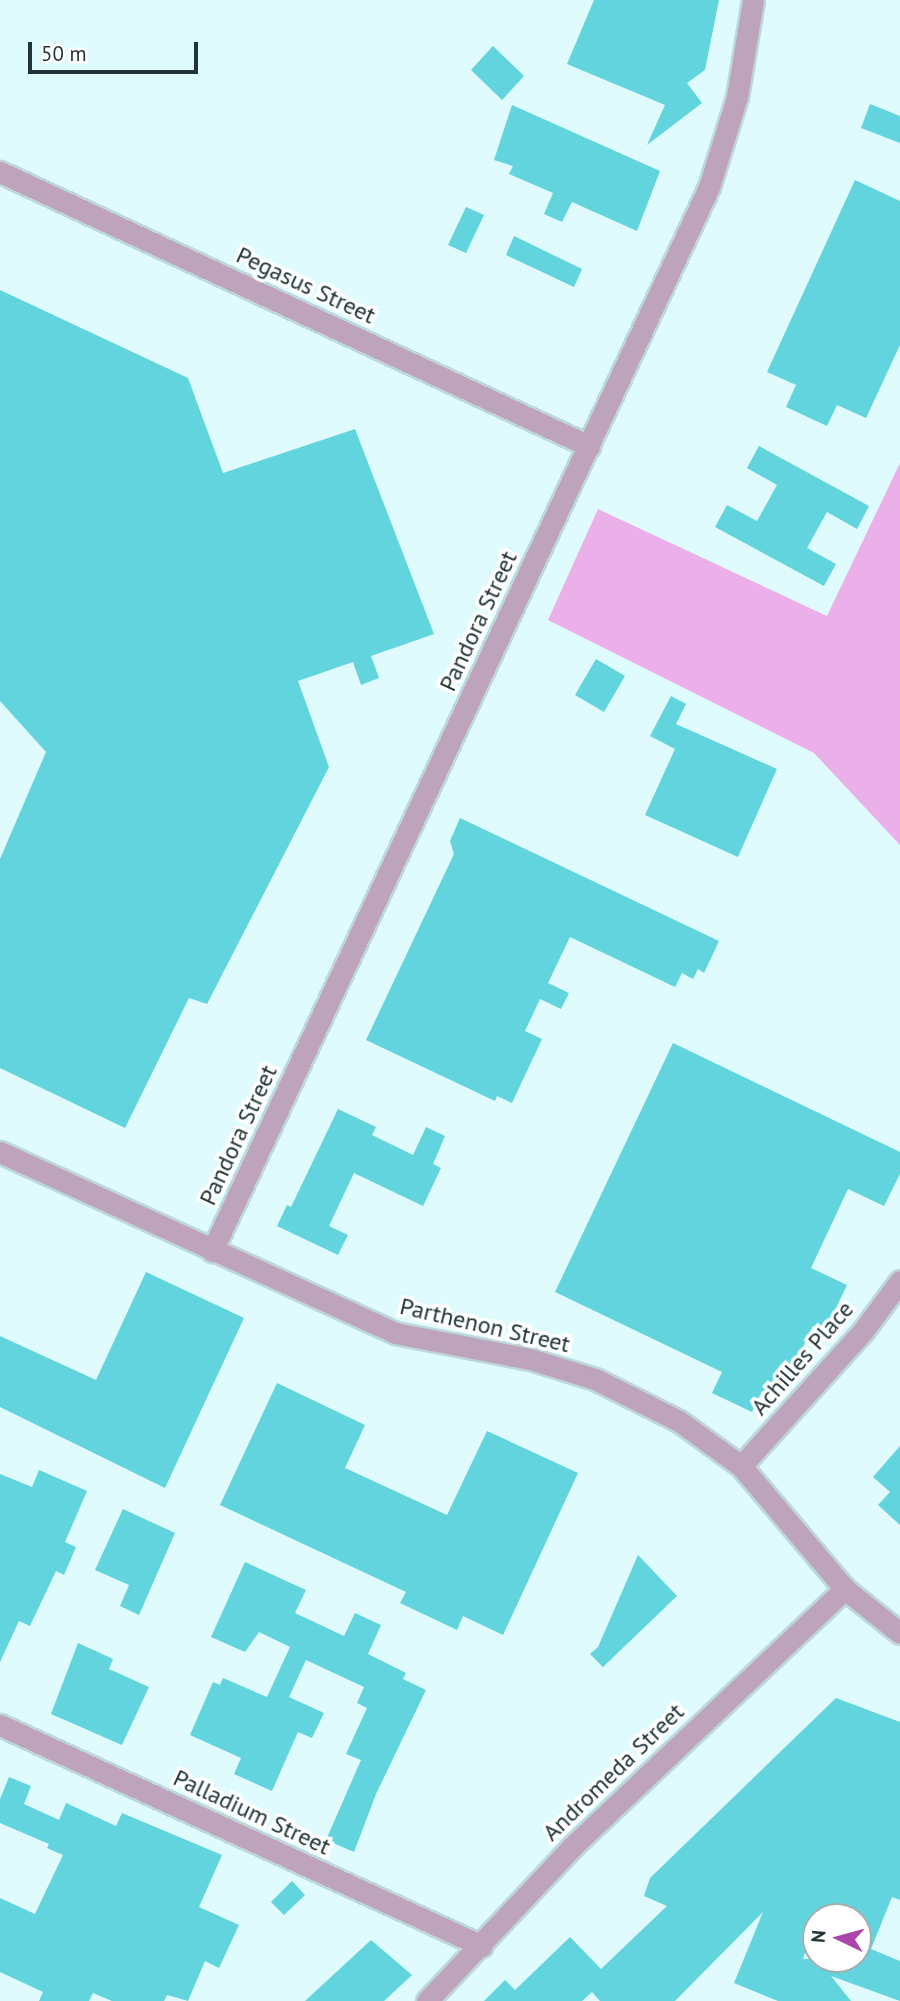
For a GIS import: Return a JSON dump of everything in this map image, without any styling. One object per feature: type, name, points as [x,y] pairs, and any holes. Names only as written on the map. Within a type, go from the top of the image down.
[{"type":"street","name":"Pandora Street","points":[[212,1251],[589,446],[721,157],[737,97],[753,0]]},
{"type":"street","name":"Pegasus Street","points":[[0,172],[589,446]]},
{"type":"street","name":"Parthenon Street","points":[[0,1152],[395,1334],[530,1359],[594,1379],[679,1422],[741,1466],[845,1589],[900,1633]]},
{"type":"street","name":"Achilles Place","points":[[741,1466],[863,1331],[900,1281]]},
{"type":"street","name":"Andromeda Street","points":[[427,2001],[602,1819],[845,1589]]},
{"type":"street","name":"Palladium Street","points":[[0,1725],[482,1946]]},
{"type":"shaded area","points":[[900,463],[900,845],[814,753],[548,620],[598,509],[827,616]]},
{"type":"building","points":[[594,0],[719,0],[705,70],[687,83],[702,103],[647,145],[665,105],[567,64]]},
{"type":"building","points":[[493,46],[524,76],[502,100],[471,70]]},
{"type":"building","points":[[870,104],[900,116],[900,143],[861,128]]},
{"type":"building","points":[[512,105],[660,171],[637,231],[572,202],[562,222],[544,214],[553,193],[509,174],[513,166],[494,160]]},
{"type":"building","points":[[855,180],[900,201],[900,345],[866,418],[837,405],[827,426],[786,407],[796,385],[767,372]]},
{"type":"building","points":[[466,207],[484,215],[466,253],[448,245]]},
{"type":"building","points":[[514,236],[582,269],[574,287],[506,255]]},
{"type":"building","points":[[0,290],[188,378],[223,473],[355,429],[434,634],[371,656],[379,678],[361,685],[353,662],[298,681],[329,767],[207,1004],[189,998],[125,1128],[0,1068],[0,859],[46,752],[0,701]]},
{"type":"building","points":[[759,446],[869,506],[857,529],[827,512],[807,548],[836,564],[824,586],[715,527],[727,505],[757,521],[777,485],[747,468]]},
{"type":"building","points":[[596,659],[625,676],[604,712],[575,695]]},
{"type":"building","points":[[671,696],[686,704],[676,724],[777,769],[738,857],[645,815],[675,749],[650,736]]},
{"type":"building","points":[[460,818],[719,941],[704,973],[698,969],[693,979],[682,973],[675,987],[570,937],[548,983],[569,993],[561,1009],[540,999],[525,1031],[542,1039],[512,1103],[497,1096],[495,1101],[366,1040],[454,854],[450,841]]},
{"type":"building","points":[[673,1043],[900,1152],[900,1174],[884,1206],[848,1189],[811,1268],[847,1285],[825,1331],[813,1326],[778,1399],[762,1391],[752,1412],[712,1393],[722,1372],[555,1292]]},
{"type":"building","points":[[338,1109],[376,1127],[372,1135],[413,1155],[426,1127],[445,1136],[433,1164],[441,1168],[423,1206],[354,1173],[329,1226],[348,1235],[338,1255],[277,1226],[287,1205],[291,1207]]},
{"type":"building","points":[[146,1272],[244,1318],[165,1488],[0,1407],[0,1336],[96,1380]]},
{"type":"building","points":[[277,1383],[365,1425],[345,1468],[447,1515],[487,1431],[578,1473],[503,1635],[463,1616],[457,1630],[400,1603],[406,1592],[220,1505]]},
{"type":"building","points":[[900,1446],[900,1525],[878,1505],[890,1492],[873,1477]]},
{"type":"building","points":[[39,1470],[87,1491],[65,1542],[76,1547],[64,1575],[56,1571],[30,1626],[19,1621],[0,1662],[0,1474],[32,1487]]},
{"type":"building","points":[[123,1509],[175,1533],[139,1615],[120,1606],[129,1585],[95,1570]]},
{"type":"building","points":[[638,1555],[677,1596],[603,1667],[590,1654],[598,1647]]},
{"type":"building","points":[[245,1562],[306,1590],[295,1613],[344,1636],[355,1613],[381,1625],[368,1654],[406,1673],[403,1679],[426,1690],[376,1794],[354,1852],[326,1840],[361,1760],[346,1754],[367,1708],[357,1703],[364,1687],[306,1660],[289,1697],[324,1713],[312,1738],[298,1732],[272,1791],[234,1774],[241,1758],[190,1735],[213,1682],[220,1685],[223,1678],[267,1697],[290,1647],[259,1632],[245,1652],[211,1637]]},
{"type":"building","points":[[78,1643],[113,1659],[109,1669],[149,1687],[122,1745],[51,1714]]},
{"type":"building","points":[[836,1698],[900,1722],[900,1900],[892,1897],[872,1947],[872,1903],[802,1903],[802,1973],[872,1973],[872,1949],[900,1961],[900,2001],[831,1976],[851,2001],[778,2001],[734,1983],[763,1912],[675,2001],[600,2001],[592,1992],[582,2001],[484,2001],[505,1980],[515,1990],[570,1937],[601,1969],[667,1906],[644,1896],[650,1878]]},
{"type":"building","points":[[9,1777],[31,1786],[24,1804],[59,1820],[66,1803],[116,1826],[122,1813],[222,1855],[199,1907],[239,1925],[219,1968],[205,1961],[188,2001],[167,1995],[164,2001],[112,2001],[93,1993],[89,2001],[39,2001],[43,1992],[0,1972],[0,1898],[35,1914],[63,1855],[47,1848],[49,1844],[0,1823],[0,1799]]},
{"type":"building","points":[[292,1881],[305,1895],[284,1915],[271,1902]]},
{"type":"building","points":[[371,1940],[412,1975],[384,2001],[305,2001]]}]
